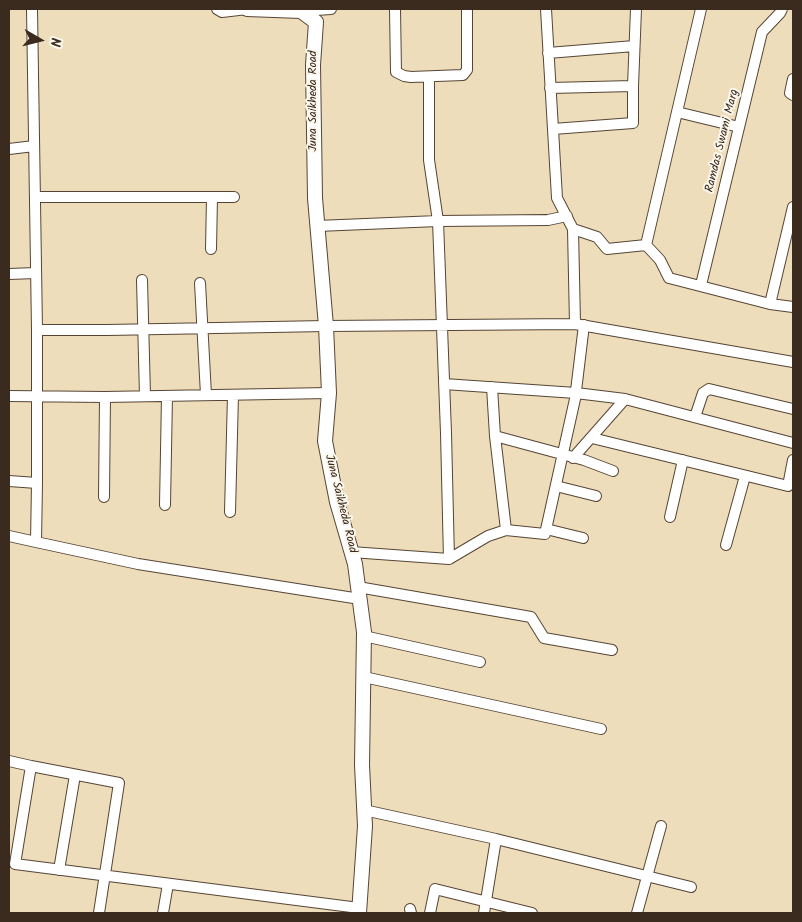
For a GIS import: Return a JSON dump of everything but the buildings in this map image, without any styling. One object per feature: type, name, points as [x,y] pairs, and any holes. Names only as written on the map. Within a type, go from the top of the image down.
[{"type":"main road","points":[[247,9],[301,11]]},
{"type":"main road","name":"Juna Saikheda Road","points":[[301,11],[316,22],[313,65],[315,198],[326,326],[328,393],[325,441],[337,502],[351,552],[359,593],[364,636],[362,765],[365,826],[359,911]]},
{"type":"street","points":[[32,9],[37,330],[36,542]]},
{"type":"street","points":[[217,9],[222,12],[247,9]]},
{"type":"street","points":[[301,11],[330,9]]},
{"type":"street","points":[[395,9],[396,72],[404,76],[429,77],[463,75],[467,70],[467,9]]},
{"type":"street","points":[[351,552],[449,559],[488,536],[506,530],[545,534],[556,486],[568,456],[576,393],[580,325],[574,228],[557,198],[546,9]]},
{"type":"street","points":[[553,129],[633,123],[636,9]]},
{"type":"street","points":[[646,245],[702,9]]},
{"type":"street","name":"Ramdas Swami Marg","points":[[701,285],[762,32],[782,9]]},
{"type":"street","points":[[548,53],[634,46]]},
{"type":"street","points":[[429,77],[429,160],[438,221],[449,559]]},
{"type":"street","points":[[793,79],[790,93],[793,94]]},
{"type":"street","points":[[550,88],[633,86]]},
{"type":"street","points":[[677,112],[739,127]]},
{"type":"street","points":[[9,149],[34,146]]},
{"type":"street","points":[[35,197],[234,197]]},
{"type":"street","points":[[211,249],[212,197]]},
{"type":"street","points":[[770,304],[793,207]]},
{"type":"street","points":[[317,226],[438,221],[548,220],[567,216]]},
{"type":"street","points":[[574,228],[597,237],[607,249],[646,245]]},
{"type":"street","points":[[646,245],[660,260],[669,278],[770,304],[793,307]]},
{"type":"street","points":[[9,274],[36,273]]},
{"type":"street","points":[[142,280],[145,396]]},
{"type":"street","points":[[200,283],[206,395]]},
{"type":"street","points":[[37,330],[580,325],[793,362]]},
{"type":"street","points":[[444,384],[576,393],[625,399],[793,443]]},
{"type":"street","points":[[492,387],[495,436],[506,530]]},
{"type":"street","points":[[695,417],[703,393],[705,390],[712,389],[793,409]]},
{"type":"street","points":[[9,396],[105,397],[328,393]]},
{"type":"street","points":[[230,512],[234,395]]},
{"type":"street","points":[[165,505],[167,396]]},
{"type":"street","points":[[104,497],[105,397]]},
{"type":"street","points":[[568,456],[592,438],[625,399]]},
{"type":"street","points":[[495,436],[584,460],[613,472]]},
{"type":"street","points":[[592,438],[788,486],[793,460]]},
{"type":"street","points":[[670,517],[683,460]]},
{"type":"street","points":[[726,545],[745,476]]},
{"type":"street","points":[[9,480],[37,483]]},
{"type":"street","points":[[556,486],[596,496]]},
{"type":"street","points":[[546,529],[583,538]]},
{"type":"street","points":[[9,536],[138,564],[531,617],[544,638],[612,650]]},
{"type":"street","points":[[364,636],[480,662]]},
{"type":"street","points":[[364,677],[601,729]]},
{"type":"street","points":[[9,761],[120,782],[100,913]]},
{"type":"street","points":[[31,766],[15,864],[359,911]]},
{"type":"street","points":[[59,870],[75,774]]},
{"type":"street","points":[[364,810],[496,839],[691,888]]},
{"type":"street","points":[[637,913],[661,826]]},
{"type":"street","points":[[484,913],[496,839]]},
{"type":"street","points":[[163,913],[168,884]]},
{"type":"street","points":[[430,913],[435,889],[532,913]]}]
